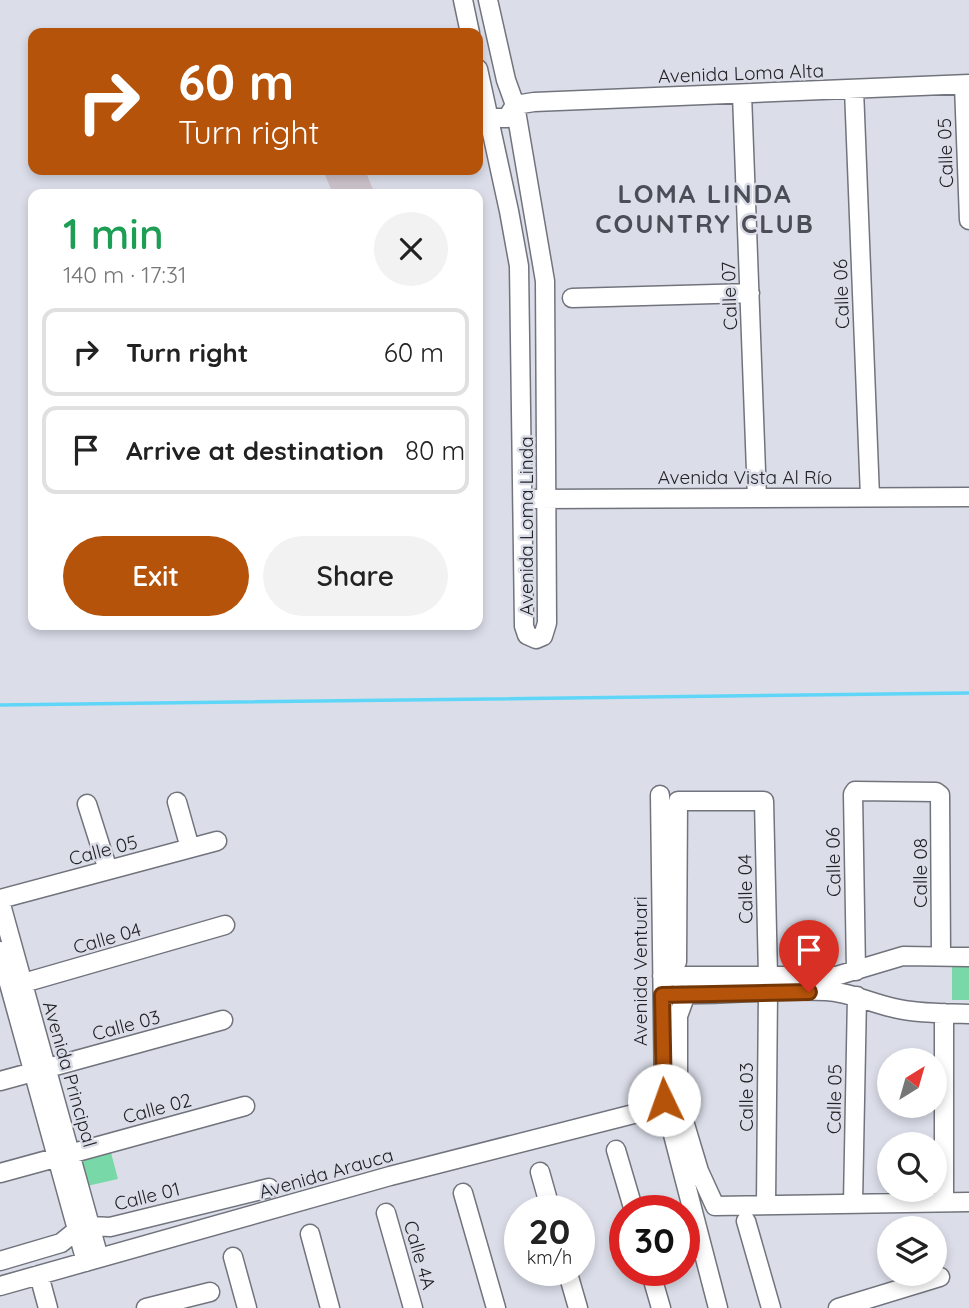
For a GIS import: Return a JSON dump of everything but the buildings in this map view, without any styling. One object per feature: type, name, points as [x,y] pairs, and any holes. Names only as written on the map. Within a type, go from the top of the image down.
[{"type":"street","points":[[463,0],[469,28]]},
{"type":"street","name":"Avenida Loma Linda","points":[[483,93],[512,222],[520,283],[524,625],[527,635],[536,639],[543,636],[547,626],[545,281],[515,105],[506,80],[488,0]]},
{"type":"street","points":[[483,77],[506,80]]},
{"type":"street","name":"Avenida Loma Alta","points":[[489,118],[507,118],[515,105],[555,100],[966,84]]},
{"type":"street","name":"Calle 05","points":[[966,84],[969,220]]},
{"type":"street","name":"Calle 06","points":[[854,89],[870,497]]},
{"type":"street","name":"Calle 07","points":[[742,94],[757,498]]},
{"type":"street","points":[[572,298],[750,293]]},
{"type":"street","name":"Avenida Vista Al Río","points":[[521,499],[969,497]]},
{"type":"street","name":"Calle 06","points":[[856,971],[853,794],[855,791],[936,792]]},
{"type":"street","name":"Calle 08","points":[[936,792],[940,795],[941,956]]},
{"type":"street","name":"Avenida Ventuari","points":[[660,795],[665,1106],[718,1308]]},
{"type":"street","name":"Calle 04","points":[[677,962],[678,801],[764,801],[768,983]]},
{"type":"street","points":[[177,802],[190,848]]},
{"type":"street","points":[[88,804],[108,870]]},
{"type":"street","name":"Calle 05","points":[[0,900],[218,841]]},
{"type":"street","name":"Avenida Principal","points":[[0,900],[11,987]]},
{"type":"street","name":"Calle 04","points":[[11,987],[225,925]]},
{"type":"street","name":"Avenida Principal","points":[[0,951],[40,1070],[92,1260]]},
{"type":"street","points":[[825,984],[904,956],[969,957]]},
{"type":"street","points":[[662,986],[686,994],[707,995],[768,983]]},
{"type":"street","name":"Calle 03","points":[[766,1203],[768,983]]},
{"type":"street","points":[[662,986],[825,984],[898,1009],[969,1014]]},
{"type":"street","points":[[686,994],[678,1016],[678,1101],[711,1203],[715,1206],[766,1203],[944,1202]]},
{"type":"street","name":"Calle 05","points":[[853,1203],[857,996]]},
{"type":"street","points":[[944,1013],[944,1132]]},
{"type":"street","name":"Calle 03","points":[[0,1082],[223,1020]]},
{"type":"street","name":"Calle 02","points":[[0,1173],[244,1106]]},
{"type":"street","name":"Avenida Arauca","points":[[0,1286],[390,1176],[665,1106]]},
{"type":"street","points":[[616,1150],[629,1195]]},
{"type":"street","points":[[540,1172],[546,1195]]},
{"type":"street","name":"Calle 01","points":[[0,1261],[61,1243],[84,1228],[110,1227],[269,1188]]},
{"type":"street","points":[[463,1193],[496,1308]]},
{"type":"street","points":[[947,1202],[969,1202]]},
{"type":"street","name":"Calle 4A","points":[[386,1213],[413,1308]]},
{"type":"street","points":[[746,1221],[771,1308]]},
{"type":"street","points":[[310,1234],[330,1308]]},
{"type":"street","points":[[233,1257],[247,1308]]},
{"type":"street","points":[[39,1275],[48,1308]]},
{"type":"street","points":[[572,1286],[578,1308]]},
{"type":"street","points":[[655,1286],[661,1308]]},
{"type":"street","points":[[838,1308],[910,1286]]},
{"type":"street","points":[[146,1308],[210,1292]]},
{"type":"green space","points":[[952,963],[969,963],[969,1000],[952,1000]]},
{"type":"green space","points":[[110,1149],[118,1179],[87,1186],[80,1156]]},
{"type":"waterway","points":[[0,705],[969,693]]},
{"type":"district","name":"LOMA LINDA COUNTRY CLUB","points":[[705,209]]},
{"type":"route","points":[[664,1100],[662,995],[809,992]]}]
